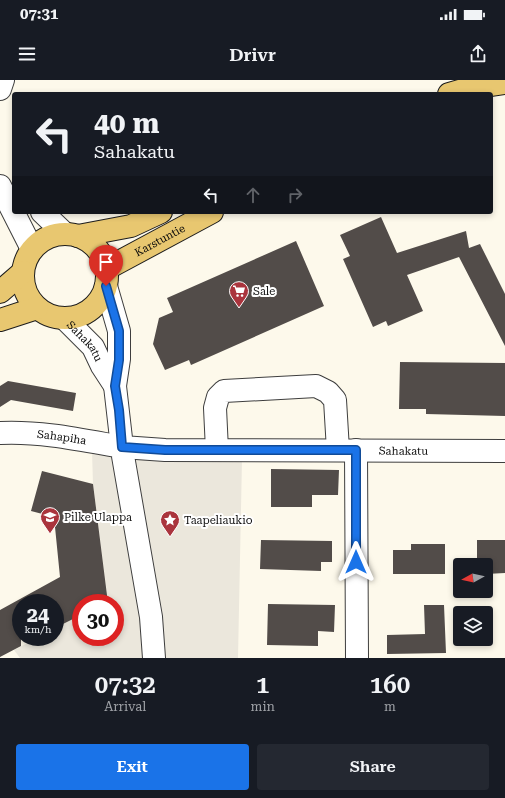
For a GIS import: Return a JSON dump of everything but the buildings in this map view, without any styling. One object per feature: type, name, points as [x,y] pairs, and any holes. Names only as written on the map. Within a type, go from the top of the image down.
[{"type":"main road","points":[[456,92],[470,88],[505,83]]},
{"type":"main road","points":[[72,235],[88,241],[97,248],[103,258],[106,277],[100,299],[91,310],[78,316],[64,319],[54,318],[37,308],[28,298],[23,285],[22,272],[25,260],[32,249],[41,241],[53,235],[72,235],[131,226],[157,214]]},
{"type":"main road","name":"Karstuntie","points":[[106,277],[209,214]]},
{"type":"main road","points":[[0,292],[22,272]]},
{"type":"main road","points":[[0,320],[37,308]]},
{"type":"street","points":[[0,89],[3,80]]},
{"type":"street","points":[[0,178],[12,187]]},
{"type":"street","points":[[0,186],[12,210]]},
{"type":"street","points":[[14,214],[32,249]]},
{"type":"street","points":[[45,214],[72,235]]},
{"type":"street","name":"Sahakatu","points":[[106,277],[119,331],[119,360],[115,386],[119,410],[122,447],[165,450],[505,451]]},
{"type":"street","name":"Sahakatu","points":[[64,319],[93,347],[102,366],[115,386]]},
{"type":"street","points":[[216,450],[215,408],[218,397],[224,391],[316,386],[328,392],[334,400],[347,450],[357,658]]},
{"type":"street","name":"Sahapiha","points":[[0,433],[20,432],[76,439],[122,447]]},
{"type":"street","points":[[122,447],[151,617],[154,658]]},
{"type":"shaded area","name":"Taapeliaukio","points":[[92,451],[242,459],[238,658],[20,658],[14,650],[22,646],[64,646],[64,624],[72,620],[72,646],[124,646],[124,594],[107,594],[93,484]]},
{"type":"place","name":"Sale","points":[[239,308]]},
{"type":"place","name":"Pilke Ulappa","points":[[50,534]]},
{"type":"place","name":"Taapeliaukio","points":[[170,537]]},
{"type":"route","points":[[106,286],[119,331],[119,360],[115,386],[119,410],[122,447],[165,450],[356,450],[356,562]]}]
